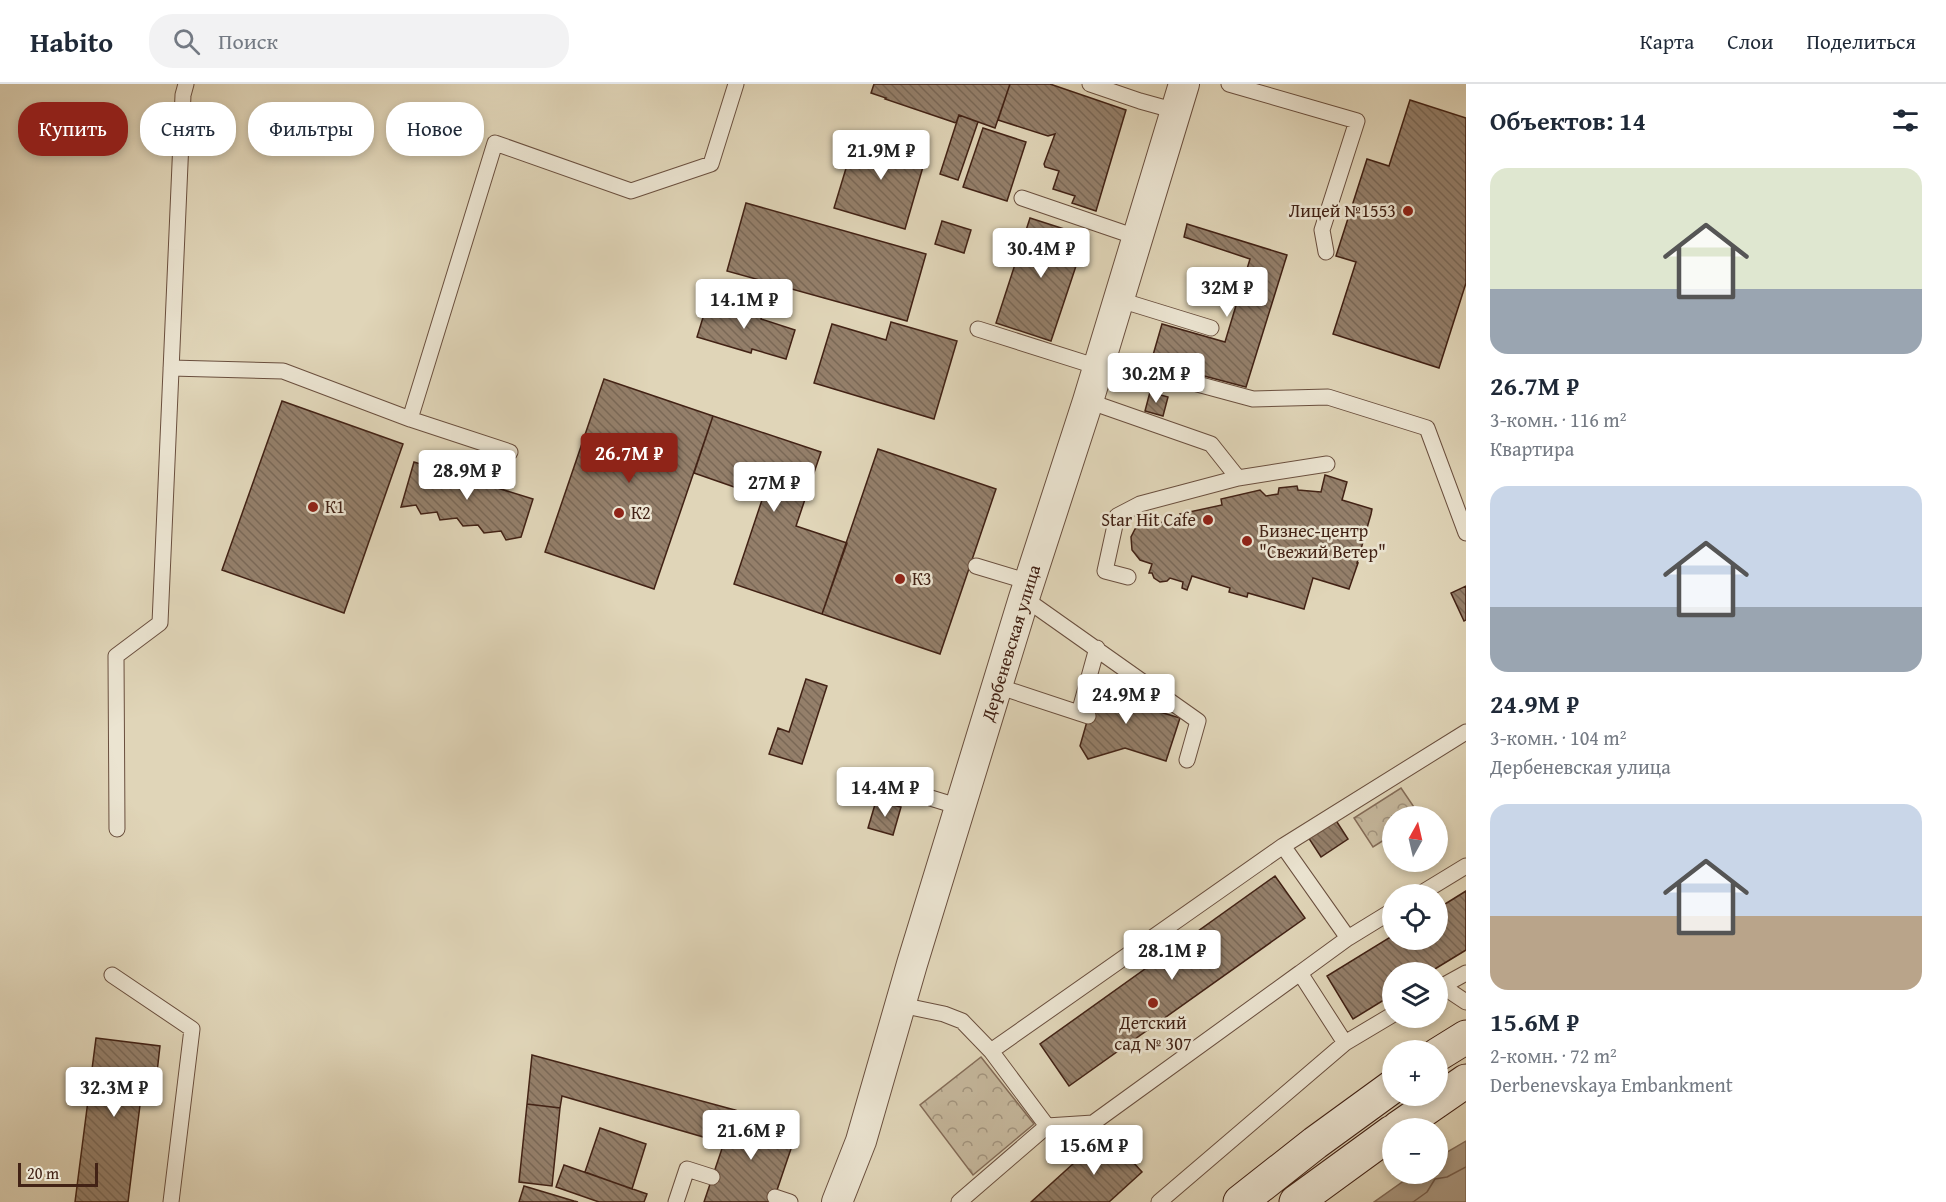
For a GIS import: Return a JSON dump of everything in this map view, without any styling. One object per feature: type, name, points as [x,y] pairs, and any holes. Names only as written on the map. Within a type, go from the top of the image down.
[{"type":"main road","points":[[1448,1048],[1466,1037]]},
{"type":"main road","points":[[1412,1118],[1466,1081]]},
{"type":"main road","points":[[1240,1202],[1382,1094]]},
{"type":"main road","points":[[1296,1202],[1382,1139]]},
{"type":"street","name":"Дербеневская улица","points":[[837,1202],[861,1141],[1026,590],[1120,300],[1180,97]]},
{"type":"lane","points":[[117,829],[117,656],[160,623],[183,95],[186,84]]},
{"type":"lane","points":[[410,419],[495,143],[631,191],[711,164],[736,84]]},
{"type":"lane","points":[[1089,84],[1151,105],[1180,97]]},
{"type":"lane","points":[[1229,84],[1357,121],[1322,230],[1326,252]]},
{"type":"lane","points":[[1022,198],[1139,238]]},
{"type":"lane","points":[[1120,300],[1211,328]]},
{"type":"lane","points":[[978,329],[1100,363],[1253,399],[1329,397],[1427,428],[1466,533]]},
{"type":"lane","points":[[171,368],[283,371],[410,419],[510,452]]},
{"type":"lane","points":[[1088,401],[1211,444],[1238,478]]},
{"type":"lane","points":[[1128,577],[1105,571],[1117,516],[1140,504],[1238,478],[1327,465]]},
{"type":"lane","points":[[976,567],[1026,590],[1097,648],[1198,721],[1187,760]]},
{"type":"lane","points":[[997,686],[1084,715],[1097,648]]},
{"type":"lane","points":[[991,1051],[1283,846],[1466,732]]},
{"type":"lane","points":[[898,788],[960,807]]},
{"type":"lane","points":[[1283,846],[1348,938]]},
{"type":"lane","points":[[1436,884],[1466,866]]},
{"type":"lane","points":[[959,1202],[1047,1126],[1093,1123],[1300,972],[1382,917]]},
{"type":"lane","points":[[1300,972],[1345,1043]]},
{"type":"lane","points":[[1448,983],[1466,973]]},
{"type":"lane","points":[[112,975],[192,1029],[171,1202]]},
{"type":"lane","points":[[1448,992],[1466,1002]]},
{"type":"lane","points":[[901,1005],[944,1014],[962,1021],[991,1051],[1047,1126]]},
{"type":"lane","points":[[1159,1202],[1345,1043],[1382,1021]]},
{"type":"lane","points":[[676,1202],[687,1169],[712,1177]]},
{"type":"lane","points":[[775,1197],[790,1202]]},
{"type":"green space","points":[[1401,788],[1413,806],[1382,806],[1382,841],[1373,847],[1354,818]]},
{"type":"green space","points":[[981,1057],[1034,1124],[973,1175],[920,1105]]},
{"type":"water","points":[[1466,1141],[1466,1202],[1374,1202],[1399,1184],[1448,1184],[1448,1152]]},
{"type":"building","points":[[874,84],[1010,84],[995,128],[959,115],[956,123],[885,99],[871,93]]},
{"type":"building","points":[[1010,84],[1050,84],[1126,110],[1096,211],[1072,203],[1075,196],[1053,189],[1059,171],[1045,167],[1044,164],[1055,134],[1048,136],[998,120]]},
{"type":"building","name":"Лицей №1553","points":[[1410,100],[1466,118],[1466,283],[1439,368],[1333,334],[1356,262],[1336,256],[1367,159],[1389,166]]},
{"type":"building","points":[[959,115],[978,122],[958,180],[940,174]]},
{"type":"building","points":[[983,128],[1026,142],[1007,201],[963,187]]},
{"type":"building","points":[[857,132],[927,153],[905,229],[834,208]]},
{"type":"building","points":[[746,203],[926,254],[907,321],[727,271]]},
{"type":"building","points":[[1030,218],[1086,236],[1051,341],[996,323]]},
{"type":"building","points":[[942,221],[971,230],[964,253],[935,244]]},
{"type":"building","points":[[1187,224],[1287,255],[1246,387],[1151,362],[1162,324],[1225,342],[1250,259],[1184,237]]},
{"type":"building","points":[[709,298],[762,314],[761,319],[795,330],[786,359],[752,349],[751,353],[697,337]]},
{"type":"building","points":[[891,322],[957,341],[934,419],[814,383],[832,324],[886,340]]},
{"type":"building","name":"К2","points":[[604,379],[713,416],[654,589],[545,552]]},
{"type":"building","points":[[1150,392],[1168,397],[1163,416],[1145,411]]},
{"type":"building","name":"К1","points":[[282,401],[403,444],[344,613],[222,570]]},
{"type":"building","points":[[713,416],[821,452],[796,526],[847,543],[822,614],[734,584],[763,497],[694,473]]},
{"type":"building","name":"К3","points":[[878,449],[996,489],[940,654],[822,614]]},
{"type":"building","points":[[414,462],[533,499],[521,537],[506,540],[501,531],[484,533],[478,525],[463,526],[457,518],[440,520],[437,512],[421,514],[416,505],[401,507]]},
{"type":"building","name":"Бизнес-центр \"Свежий Ветер\"","points":[[1325,475],[1347,482],[1342,500],[1372,509],[1349,589],[1313,578],[1304,609],[1248,593],[1247,597],[1229,592],[1230,588],[1192,576],[1187,590],[1182,588],[1183,582],[1170,578],[1160,582],[1154,578],[1152,573],[1149,573],[1152,564],[1140,560],[1132,550],[1131,537],[1135,529],[1143,524],[1146,523],[1147,526],[1153,523],[1155,526],[1164,521],[1167,525],[1182,517],[1180,514],[1222,505],[1221,499],[1260,490],[1266,496],[1278,494],[1279,488],[1297,486],[1298,490],[1321,492]]},
{"type":"building","points":[[1466,586],[1466,620],[1464,621],[1451,593]]},
{"type":"building","points":[[806,679],[827,686],[802,764],[769,754],[778,728],[789,732]]},
{"type":"building","points":[[1118,679],[1140,706],[1180,718],[1166,761],[1125,748],[1088,759],[1080,746],[1098,683]]},
{"type":"building","points":[[876,801],[901,807],[893,835],[868,828]]},
{"type":"building","points":[[1335,819],[1348,839],[1321,857],[1308,837]]},
{"type":"building","points":[[1275,876],[1305,918],[1069,1086],[1040,1044]]},
{"type":"building","points":[[1466,891],[1466,950],[1446,962],[1382,962],[1382,1001],[1353,1019],[1327,976],[1382,942],[1382,950],[1448,950],[1448,902]]},
{"type":"building","points":[[96,1038],[160,1046],[155,1090],[142,1089],[128,1202],[75,1202]]},
{"type":"building","points":[[532,1055],[735,1110],[724,1143],[562,1096],[560,1108],[527,1104]]},
{"type":"building","points":[[527,1104],[560,1108],[552,1186],[519,1182]]},
{"type":"building","points":[[735,1110],[797,1131],[773,1202],[704,1202]]},
{"type":"building","points":[[600,1128],[646,1144],[632,1189],[585,1172]]},
{"type":"building","points":[[1107,1133],[1142,1172],[1109,1202],[1031,1202]]},
{"type":"building","points":[[564,1165],[647,1194],[644,1202],[599,1202],[556,1187]]},
{"type":"building","points":[[524,1186],[574,1201],[578,1202],[519,1202]]},
{"type":"place","name":"Лицей №1553","points":[[1408,211]]},
{"type":"place","name":"К1","points":[[313,507]]},
{"type":"place","name":"К2","points":[[619,513]]},
{"type":"place","name":"Star Hit Cafe","points":[[1208,520]]},
{"type":"place","name":"Бизнес-центр \"Свежий Ветер\"","points":[[1247,541]]},
{"type":"place","name":"К3","points":[[900,579]]},
{"type":"place","name":"Детский сад № 307","points":[[1153,1003]]}]
